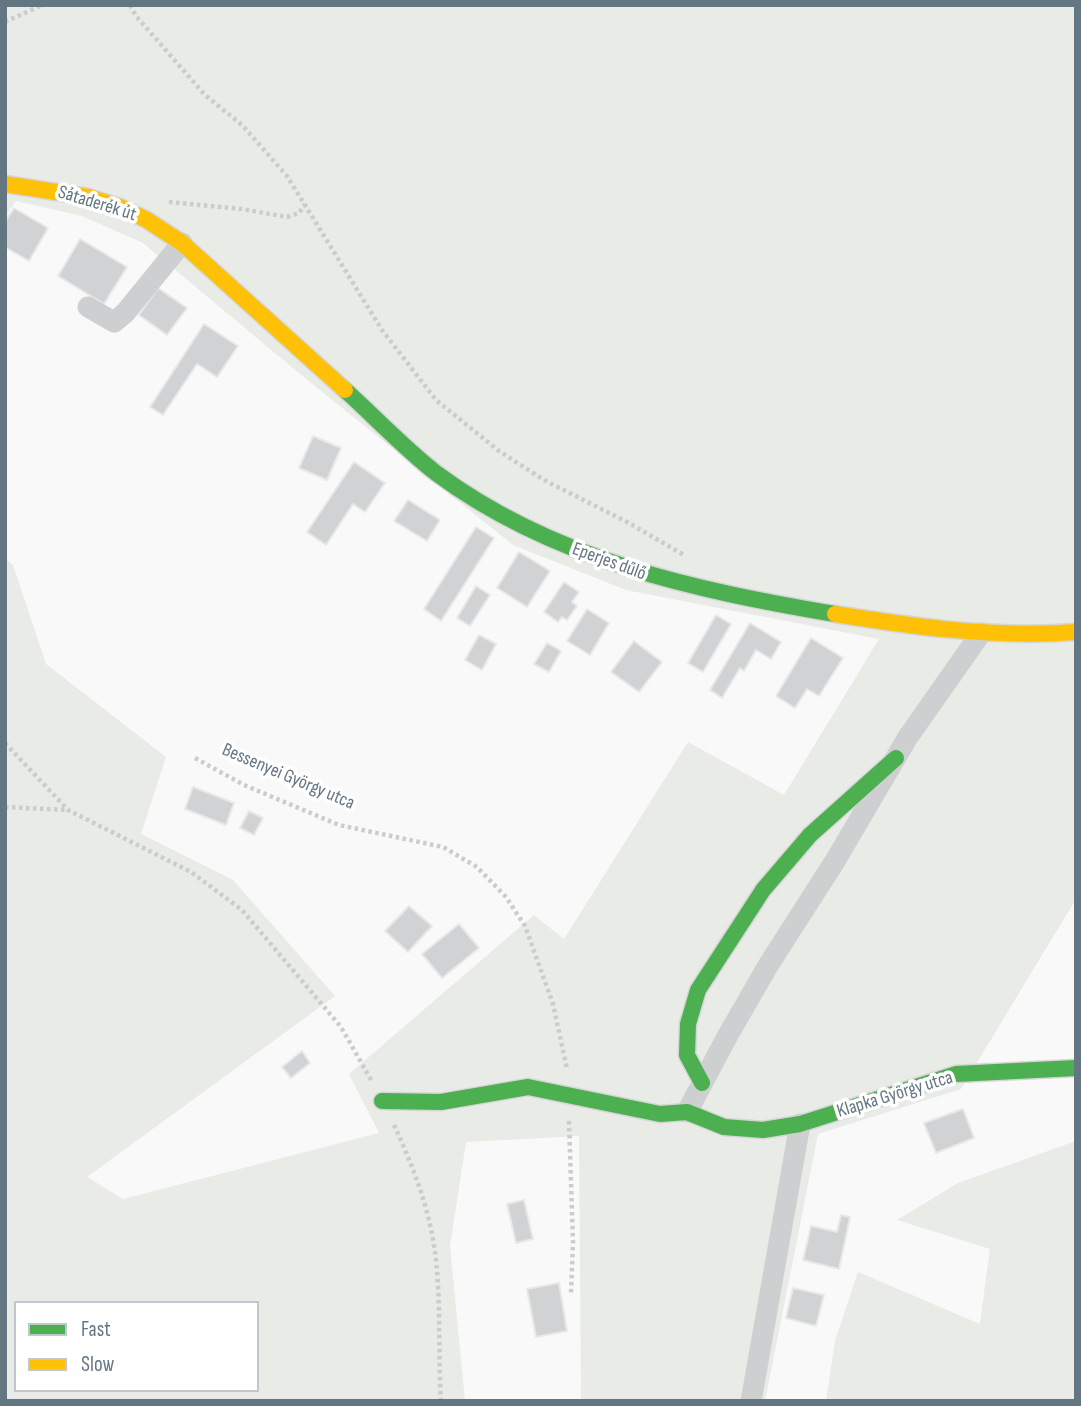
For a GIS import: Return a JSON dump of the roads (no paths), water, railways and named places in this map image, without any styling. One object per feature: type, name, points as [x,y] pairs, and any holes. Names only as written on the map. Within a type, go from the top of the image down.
[{"type":"street","name":"Sátaderék út","points":[[5,184],[62,191],[135,213],[182,243],[299,350]]},
{"type":"street","points":[[89,307],[114,322],[125,313],[182,243]]},
{"type":"street","name":"Eperjes dűlő","points":[[299,350],[435,472],[473,498],[518,524],[621,568],[659,579],[769,602],[895,624],[1031,636],[1076,632]]},
{"type":"street","points":[[687,1112],[769,964],[835,861],[896,758],[981,633]]},
{"type":"street","points":[[702,1083],[687,1055],[688,1024],[698,990],[771,881],[810,835],[896,758]]},
{"type":"street","name":"Klapka György utca","points":[[382,1101],[441,1102],[528,1087],[583,1097],[619,1108],[660,1114],[687,1112],[724,1128],[763,1130],[800,1124],[956,1074],[1076,1068]]},
{"type":"street","points":[[751,1401],[800,1124]]}]
